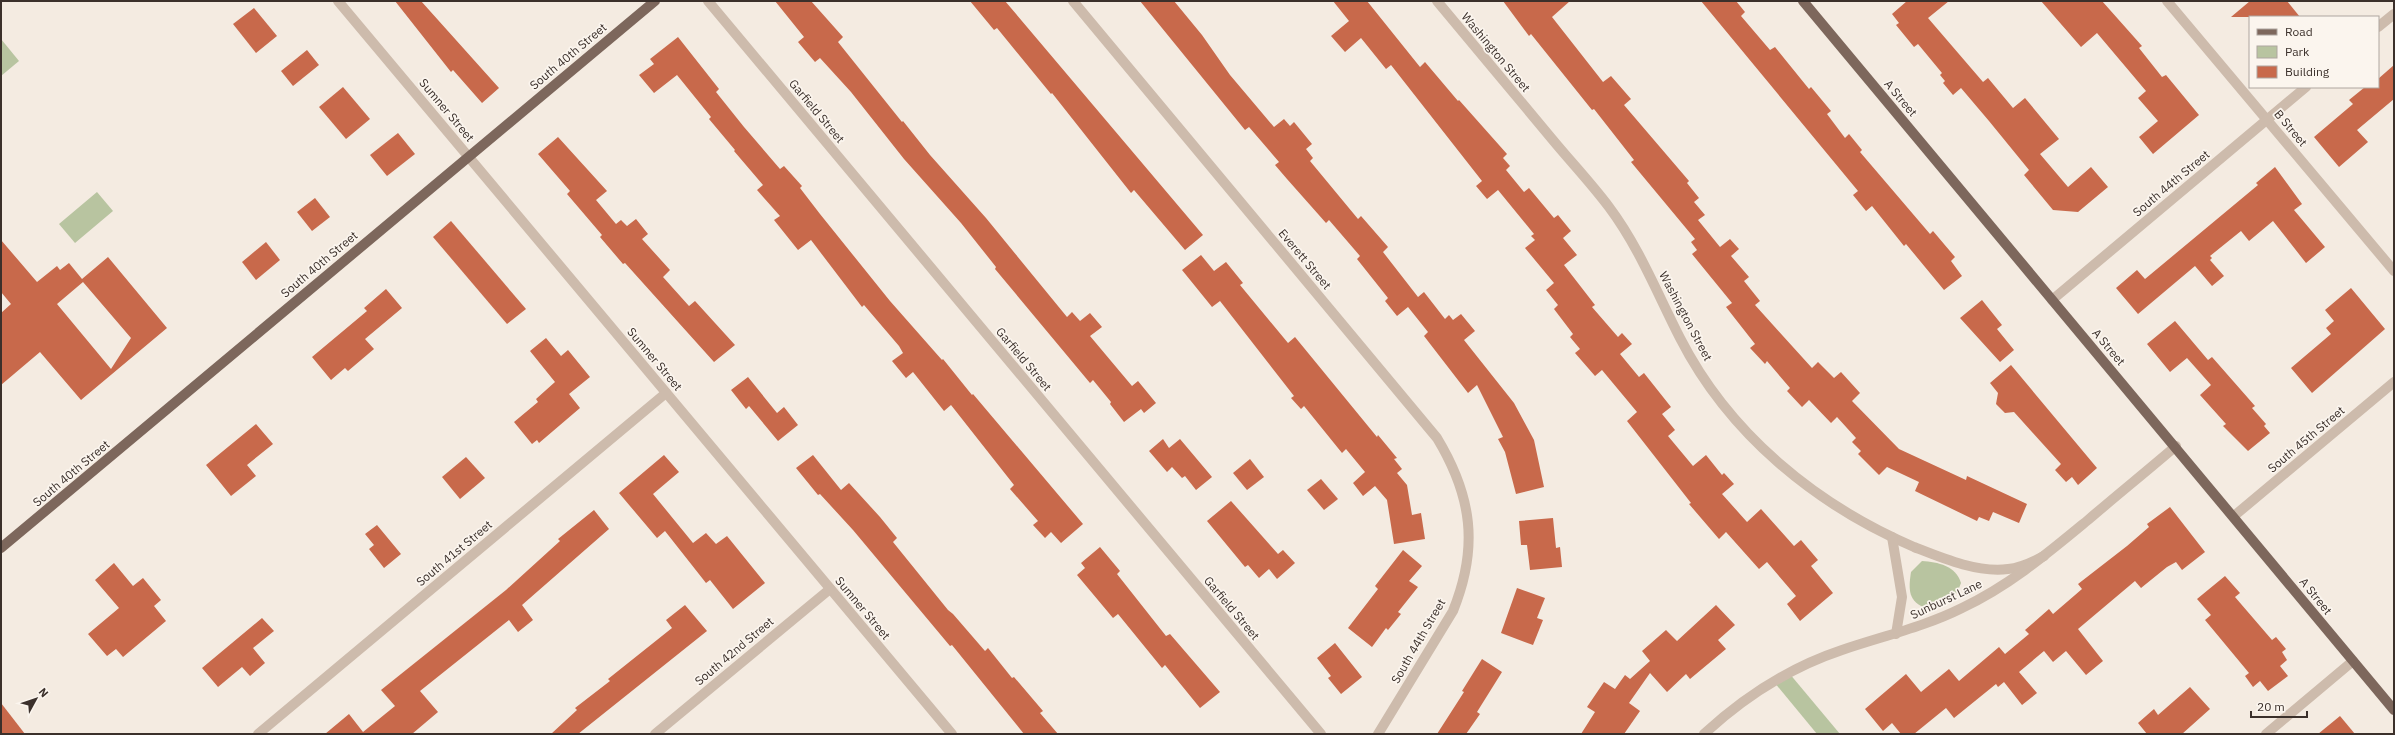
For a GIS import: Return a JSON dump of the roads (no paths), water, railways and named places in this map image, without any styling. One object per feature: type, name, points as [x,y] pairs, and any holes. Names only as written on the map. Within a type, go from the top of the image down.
[{"type":"main road","name":"South 40th Street","points":[[1,548],[655,1]]},
{"type":"main road","name":"A Street","points":[[1802,1],[2176,446],[2394,710]]},
{"type":"street","name":"Sumner Street","points":[[338,1],[952,734]]},
{"type":"street","name":"Garfield Street","points":[[708,1],[1321,734]]},
{"type":"street","name":"Everett Street","points":[[1072,1],[1438,438],[1453,463],[1463,490],[1469,519],[1469,557]]},
{"type":"street","name":"Washington Street","points":[[1437,1],[1609,207],[1635,246],[1680,339],[1706,381],[1735,418],[1764,450],[1800,482],[1840,510],[1892,537],[1927,552],[1968,565],[1991,569],[2008,569],[2026,565],[2044,556]]},
{"type":"street","name":"B Street","points":[[2168,1],[2394,271]]},
{"type":"street","points":[[2379,26],[2394,14]]},
{"type":"street","name":"South 44th Street","points":[[2052,300],[2305,88]]},
{"type":"street","name":"South 45th Street","points":[[2234,516],[2394,382]]},
{"type":"street","name":"South 41st Street","points":[[258,734],[666,393]]},
{"type":"street","name":"Sunburst Lane","points":[[1704,734],[1747,699],[1769,684],[1805,665],[1842,650],[1930,623],[1963,608],[1999,588],[2044,556],[2176,446]]},
{"type":"street","points":[[1892,537],[1902,597],[1896,634]]},
{"type":"street","name":"South 44th Street","points":[[1378,734],[1453,611],[1462,589],[1469,557]]},
{"type":"street","name":"South 42nd Street","points":[[655,734],[830,589]]},
{"type":"street","points":[[2266,734],[2353,661]]}]
